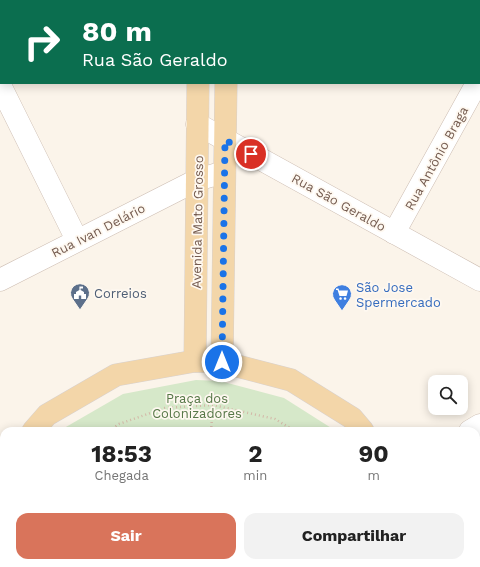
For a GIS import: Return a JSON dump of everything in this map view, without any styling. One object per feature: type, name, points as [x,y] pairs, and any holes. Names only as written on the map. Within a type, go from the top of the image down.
[{"type":"main road","name":"Avenida Mato Grosso","points":[[195,361],[198,84]]},
{"type":"main road","name":"Avenida Mato Grosso","points":[[222,362],[226,84]]},
{"type":"main road","points":[[36,427],[47,415],[116,375],[195,361],[222,362],[291,380],[352,418],[360,427]]},
{"type":"street","name":"Rua Antônio Braga","points":[[394,233],[476,84]]},
{"type":"street","points":[[0,85],[77,240]]},
{"type":"street","name":"Rua São Geraldo","points":[[198,124],[480,280]]},
{"type":"street","name":"Rua Ivan Delário","points":[[0,280],[197,180],[224,172]]},
{"type":"path","points":[[211,427],[213,405]]},
{"type":"path","points":[[115,427],[119,424],[165,408],[213,405],[275,419],[288,427]]},
{"type":"green space","name":"Praça dos Colonizadores","points":[[196,380],[220,381],[284,398],[330,427],[66,427],[123,394]]},
{"type":"place","name":"Correios","points":[[80,310]]},
{"type":"place","name":"São Jose Spermercado","points":[[342,311]]},
{"type":"route","points":[[222,362],[225,140],[251,154]]}]
